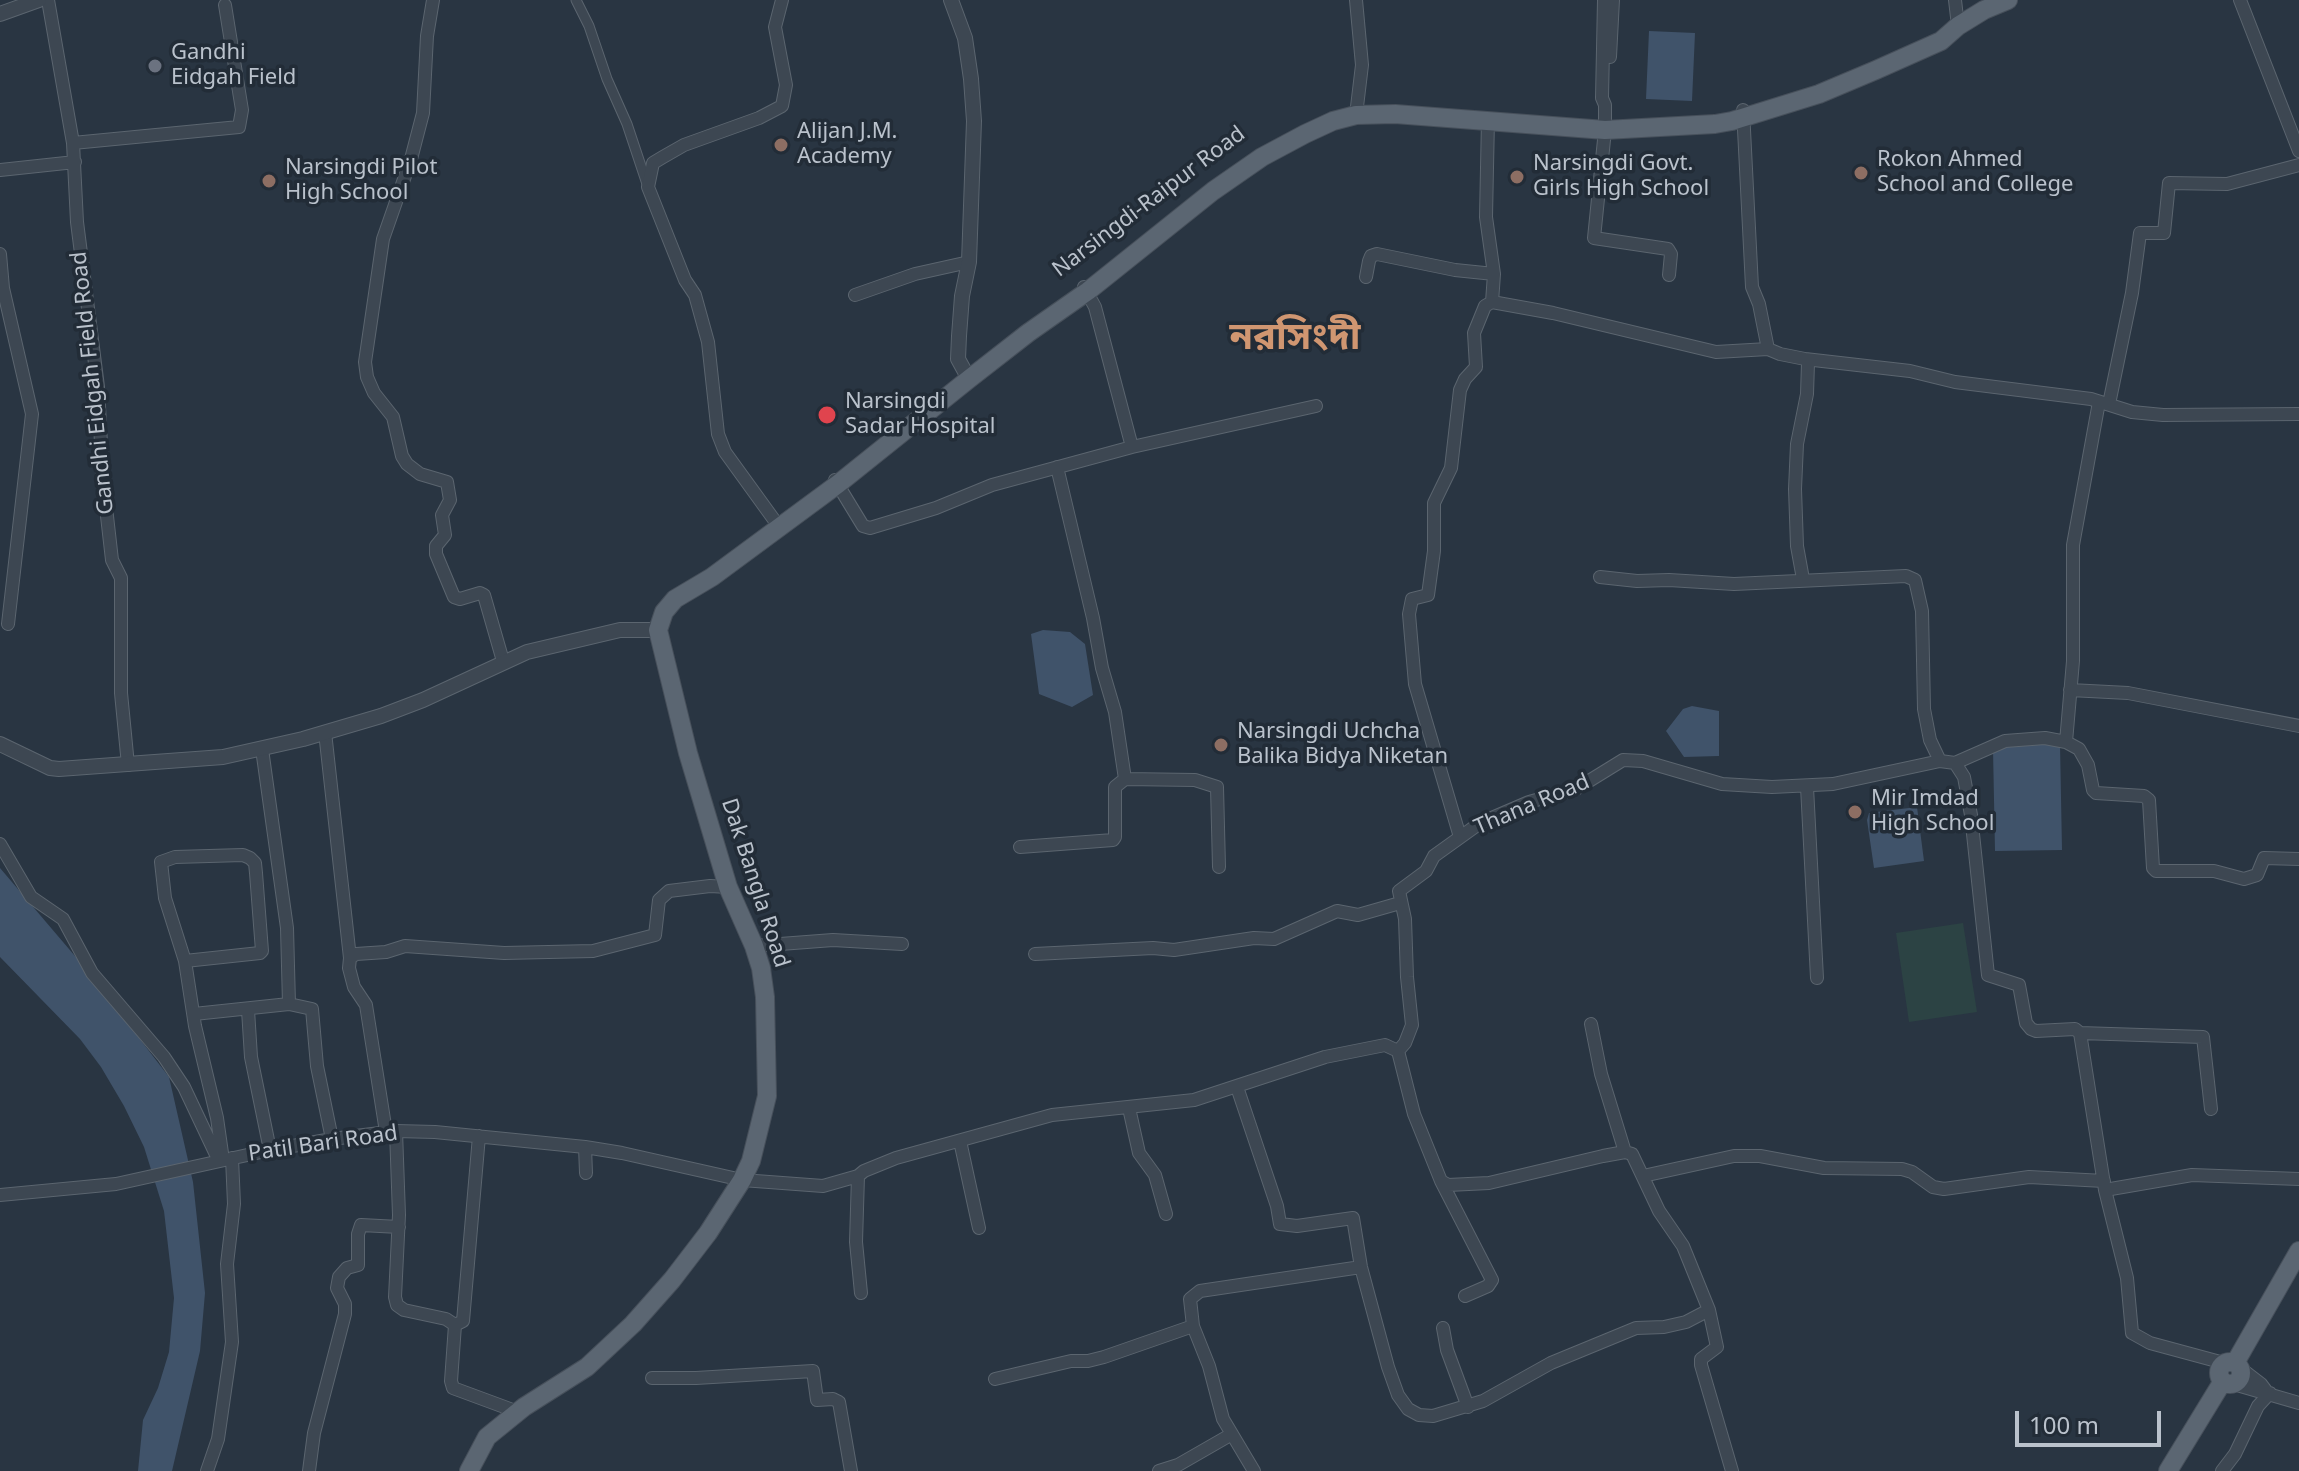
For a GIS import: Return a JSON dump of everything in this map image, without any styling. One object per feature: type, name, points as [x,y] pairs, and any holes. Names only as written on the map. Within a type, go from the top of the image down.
[{"type":"main road","name":"Narsingdi-Raipur Road","points":[[658,630],[664,612],[675,599],[704,582],[836,481],[966,375],[1028,333],[1262,157],[1333,121],[1357,111],[1434,107],[1715,124],[1819,94],[1876,70],[1947,38],[1954,28],[2008,0]]},
{"type":"main road","name":"Narsingdi-Raipur Road","points":[[1357,111],[1488,119],[1605,118]]},
{"type":"main road","name":"Dak Bangla Road","points":[[469,1471],[487,1437],[518,1412],[587,1367],[633,1324],[672,1280],[708,1233],[742,1180],[751,1161],[767,1096],[765,997],[754,946],[728,887],[688,753],[658,630]]},
{"type":"main road","points":[[2168,1471],[2297,1258]]},
{"type":"street","points":[[0,14],[39,0]]},
{"type":"street","name":"Gandhi Eidgah Field Road","points":[[48,0],[73,143],[77,222],[98,387],[103,481],[112,560],[121,578],[121,693],[128,765]]},
{"type":"street","points":[[433,0],[427,36],[423,113],[411,159],[383,239],[365,362],[374,393],[393,417],[402,456],[407,464],[420,474],[447,482],[450,500],[442,515],[445,535],[436,546],[436,554],[454,597],[484,595],[503,661]]},
{"type":"street","points":[[576,0],[589,26],[667,239],[699,307],[708,342],[718,434],[725,452],[776,525]]},
{"type":"street","points":[[648,187],[653,163],[684,145],[759,118],[782,106],[786,85],[775,27],[782,0]]},
{"type":"street","points":[[951,0],[965,38],[974,121],[969,262],[958,359],[966,375]]},
{"type":"street","points":[[1356,0],[1362,65],[1357,111]]},
{"type":"street","points":[[1604,0],[1602,98],[1605,118]]},
{"type":"street","points":[[1613,0],[1609,97],[1594,238],[1668,249],[1671,254],[1669,275]]},
{"type":"street","points":[[1954,28],[1955,0]]},
{"type":"street","points":[[2240,0],[2299,151]]},
{"type":"street","points":[[73,143],[239,127],[243,120],[242,110],[225,5]]},
{"type":"street","points":[[1744,114],[1752,287],[1768,349]]},
{"type":"street","points":[[1488,119],[1486,217],[1494,274],[1492,302]]},
{"type":"street","points":[[0,170],[75,162]]},
{"type":"street","points":[[2066,742],[2073,661],[2073,545],[2132,293],[2140,233],[2164,233],[2169,183],[2227,184],[2299,165]]},
{"type":"street","points":[[0,254],[3,288],[32,414],[8,624]]},
{"type":"street","points":[[1366,277],[1371,256],[1377,254],[1455,270],[1494,274]]},
{"type":"street","points":[[855,295],[915,274],[969,262]]},
{"type":"street","points":[[1085,288],[1132,447]]},
{"type":"street","points":[[1460,837],[1415,684],[1409,614],[1412,599],[1428,595],[1434,551],[1434,503],[1451,468],[1460,390],[1476,367],[1474,333],[1485,306],[1492,302],[1553,313],[1716,352],[1768,349],[1805,359],[1910,371],[1955,382],[2104,403],[2132,412],[2163,415],[2299,414]]},
{"type":"street","points":[[1803,579],[1797,546],[1795,489],[1797,444],[1807,394],[1808,363],[1805,359]]},
{"type":"street","points":[[836,481],[863,526],[870,528],[936,508],[992,485],[1057,467],[1316,406]]},
{"type":"street","points":[[1057,467],[1102,668],[1115,712],[1125,779]]},
{"type":"street","points":[[1600,577],[1734,584],[1803,579],[1813,583],[1906,576],[1915,580],[1922,611],[1924,709],[1930,740],[1940,761]]},
{"type":"street","points":[[0,744],[50,768],[223,757],[325,732],[412,705],[527,652],[620,630],[658,630]]},
{"type":"street","points":[[2070,690],[2128,693],[2299,726]]},
{"type":"street","points":[[325,732],[349,968],[354,987],[366,1005],[391,1131],[399,1227],[395,1297],[397,1305],[404,1310],[446,1319],[455,1325]]},
{"type":"street","points":[[2211,1109],[2203,1037],[2080,1033],[2075,1029],[2036,1031],[2026,1023],[2019,985],[1988,975],[1971,815],[1964,777],[1955,763],[2005,741],[2045,738],[2066,742],[2079,749],[2088,765],[2096,793],[2144,796],[2149,800],[2153,868],[2156,871],[2214,871],[2244,879],[2257,875],[2264,858],[2299,859]]},
{"type":"street","points":[[262,749],[287,928],[289,1004]]},
{"type":"street","name":"Thana Road","points":[[1400,903],[1399,891],[1426,871],[1434,856],[1480,823],[1529,802],[1576,789],[1623,760],[1643,761],[1722,784],[1807,787],[1940,761],[1955,763]]},
{"type":"street","points":[[1020,847],[1113,840],[1115,787],[1125,779],[1195,780],[1213,783],[1217,787],[1219,867]]},
{"type":"street","points":[[1807,787],[1817,978]]},
{"type":"street","points":[[0,844],[31,897],[63,919],[92,973],[164,1057],[184,1087],[222,1160]]},
{"type":"street","points":[[185,961],[262,951],[255,863],[250,858],[243,855],[175,857],[161,862],[168,910],[185,961],[195,1026],[217,1118],[222,1160],[234,1204],[227,1264],[232,1342],[218,1439],[207,1471]]},
{"type":"street","points":[[350,958],[356,954],[386,952],[405,946],[504,953],[593,951],[655,935],[659,900],[669,891],[728,887]]},
{"type":"street","points":[[1035,954],[1153,948],[1174,950],[1254,938],[1274,939],[1337,911],[1358,915],[1400,903],[1405,919],[1412,1025],[1398,1051],[1414,1114],[1441,1181],[1492,1280],[1488,1286],[1465,1296]]},
{"type":"street","points":[[754,946],[833,940],[902,944]]},
{"type":"street","points":[[194,1014],[289,1004],[310,1007],[315,1014],[317,1066],[332,1139]]},
{"type":"street","points":[[248,1010],[251,1057],[270,1150]]},
{"type":"street","points":[[1591,1024],[1601,1074],[1625,1152]]},
{"type":"street","points":[[2080,1033],[2105,1185],[2127,1278],[2132,1333],[2150,1343],[2261,1384],[2268,1393],[2299,1403]]},
{"type":"street","name":"Patil Bari Road","points":[[0,1195],[116,1184],[270,1150],[391,1131],[585,1147],[742,1180],[813,1187],[858,1176],[879,1164],[1052,1115],[1194,1100],[1325,1057],[1374,1046],[1392,1047],[1398,1051]]},
{"type":"street","points":[[1237,1087],[1277,1206],[1280,1224],[1297,1226],[1353,1218],[1361,1267],[1388,1367],[1398,1395],[1408,1409],[1419,1415],[1433,1416],[1468,1407],[1551,1363],[1636,1328],[1686,1322],[1709,1310]]},
{"type":"street","points":[[1129,1108],[1139,1153],[1155,1175],[1166,1214]]},
{"type":"street","points":[[455,1325],[463,1321],[479,1136]]},
{"type":"street","points":[[960,1141],[979,1228]]},
{"type":"street","points":[[585,1147],[586,1173]]},
{"type":"street","points":[[1441,1181],[1455,1186],[1489,1183],[1625,1152],[1632,1154],[1659,1211],[1683,1246],[1709,1310],[1717,1347],[1701,1359],[1701,1365],[1732,1471]]},
{"type":"street","points":[[1643,1176],[1734,1156],[1760,1156],[1832,1169],[1902,1169],[1912,1172],[1933,1187],[1944,1189],[2029,1177],[2105,1185],[2192,1175],[2299,1179]]},
{"type":"street","points":[[858,1176],[856,1242],[861,1293]]},
{"type":"street","points":[[309,1471],[314,1433],[345,1314],[345,1304],[337,1288],[339,1277],[347,1268],[358,1265],[361,1225],[399,1227]]},
{"type":"street","points":[[1254,1471],[1223,1419],[1209,1366],[1193,1326],[1190,1299],[1198,1291],[1361,1267]]},
{"type":"street","points":[[455,1325],[453,1388],[518,1412]]},
{"type":"street","points":[[995,1379],[1071,1361],[1104,1357],[1193,1326]]},
{"type":"street","points":[[1443,1328],[1447,1350],[1468,1407]]},
{"type":"street","points":[[652,1378],[813,1371],[817,1400],[833,1399],[839,1402],[851,1471]]},
{"type":"street","points":[[2222,1471],[2235,1454],[2258,1406],[2268,1393]]},
{"type":"street","points":[[1159,1471],[1178,1465],[1232,1434]]},
{"type":"green space","points":[[1963,923],[1977,1012],[1909,1022],[1896,933]]},
{"type":"water","points":[[1649,31],[1695,33],[1692,101],[1646,99]]},
{"type":"water","points":[[1043,630],[1070,632],[1085,644],[1093,695],[1072,707],[1039,694],[1031,634]]},
{"type":"water","points":[[1692,706],[1719,711],[1719,756],[1684,757],[1666,731],[1683,709]]},
{"type":"water","points":[[2020,743],[2060,744],[2062,850],[1995,851],[1993,749]]},
{"type":"water","points":[[1917,807],[1924,861],[1874,868],[1867,820],[1869,813]]},
{"type":"water","points":[[0,868],[86,969],[169,1077],[193,1182],[205,1293],[200,1351],[172,1471],[138,1471],[143,1420],[158,1388],[169,1352],[174,1298],[164,1211],[144,1147],[101,1067],[80,1039],[0,957]]},
{"type":"place","name":"Gandhi Eidgah Field","points":[[155,66]]},
{"type":"place","name":"Alijan J.M. Academy","points":[[781,145]]},
{"type":"place","name":"Rokon Ahmed School and College","points":[[1861,173]]},
{"type":"place","name":"Narsingdi Govt. Girls High School","points":[[1517,177]]},
{"type":"place","name":"Narsingdi Pilot High School","points":[[269,181]]},
{"type":"place","name":"Narsingdi Sadar Hospital","points":[[827,415]]},
{"type":"place","name":"Narsingdi Uchcha Balika Bidya Niketan","points":[[1221,745]]},
{"type":"place","name":"Mir Imdad High School","points":[[1855,812]]},
{"type":"district","name":"নরসিংদী","points":[[1295,338]]}]
